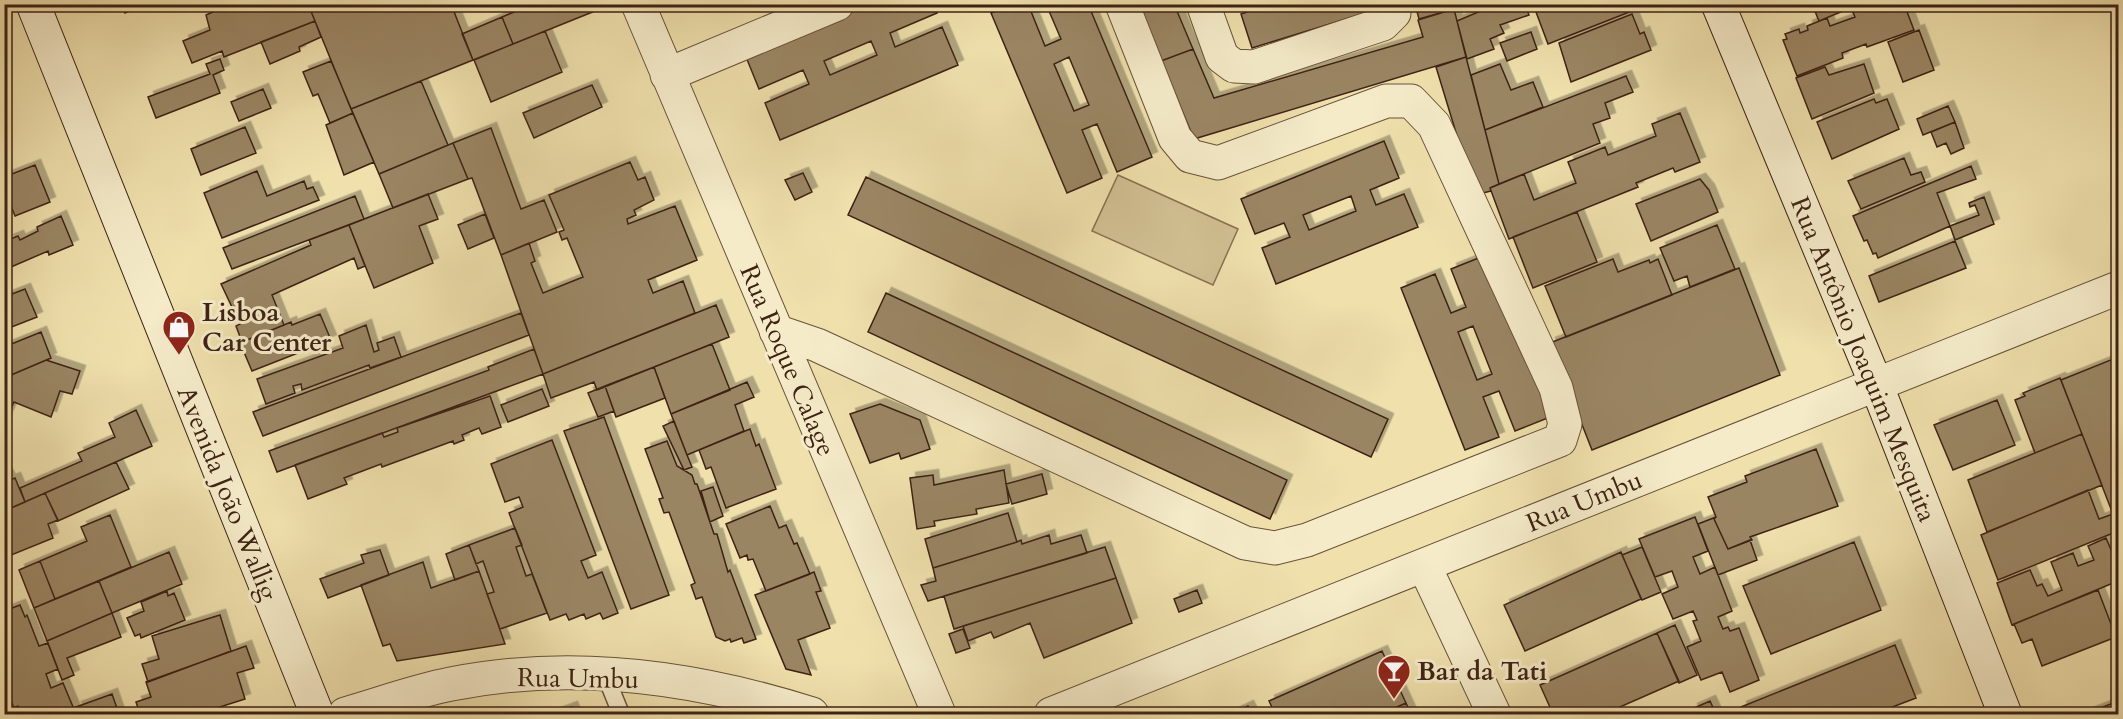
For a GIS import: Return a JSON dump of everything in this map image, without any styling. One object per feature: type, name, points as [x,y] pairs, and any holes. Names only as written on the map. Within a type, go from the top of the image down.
[{"type":"street","name":"Avenida João Wallig","points":[[33,4],[316,714]]},
{"type":"street","name":"Rua Roque Calage","points":[[638,4],[939,714]]},
{"type":"street","points":[[667,75],[837,4]]},
{"type":"street","points":[[776,331],[817,345],[1245,543],[1275,548],[1307,540],[1560,440],[1565,424],[1556,388],[1434,125],[1411,101],[1386,101],[1218,163],[1190,156],[1175,138],[1122,4]]},
{"type":"street","points":[[1203,4],[1222,57],[1234,66],[1254,66],[1383,24],[1395,13],[1393,4]]},
{"type":"street","name":"Rua Antônio Joaquim Mesquita","points":[[1718,4],[1876,384],[2006,714]]},
{"type":"street","name":"Rua Umbu","points":[[1051,714],[2118,288]]},
{"type":"street","points":[[1424,565],[1494,714]]},
{"type":"street","name":"Rua Umbu","points":[[345,714],[449,684],[493,677],[604,672],[752,695],[812,714]]},
{"type":"lane","points":[[604,672],[621,714]]},
{"type":"shaded area","points":[[1118,175],[1238,229],[1213,285],[1092,231]]},
{"type":"building","points":[[122,4],[145,4],[125,13]]},
{"type":"building","points":[[231,4],[308,4],[315,21],[224,57],[222,51],[192,63],[183,41],[210,30],[206,15]]},
{"type":"building","points":[[308,4],[451,4],[473,60],[351,109]]},
{"type":"building","points":[[533,4],[592,4],[595,11],[513,44],[502,17]]},
{"type":"building","points":[[855,4],[934,4],[937,13],[890,33],[895,47],[942,27],[958,65],[780,140],[765,103],[809,84],[803,70],[759,89],[744,52]],"holes":[[[871,41],[877,55],[830,75],[824,61]]]},
{"type":"building","points":[[1012,4],[1028,4],[1045,46],[1061,39],[1046,4],[1088,4],[1152,157],[1117,172],[1097,124],[1082,130],[1102,178],[1067,193],[991,13]],"holes":[[[1069,57],[1089,105],[1074,111],[1054,64]]]},
{"type":"building","points":[[1138,4],[1174,4],[1193,49],[1161,61]]},
{"type":"building","points":[[1271,4],[1370,4],[1372,11],[1252,48],[1241,14]]},
{"type":"building","points":[[1415,4],[1453,4],[1454,9],[1419,19]]},
{"type":"building","points":[[1497,4],[1525,4],[1529,15],[1500,25],[1504,33],[1490,39],[1494,49],[1467,59],[1457,21]]},
{"type":"building","points":[[1533,4],[1636,4],[1637,9],[1548,44]]},
{"type":"building","points":[[1812,4],[1860,4],[1819,21]]},
{"type":"building","points":[[1860,4],[1904,4],[1914,30],[1867,47],[1866,44],[1842,53],[1843,58],[1797,76],[1783,40],[1787,39],[1785,34],[1799,29],[1800,33],[1808,30],[1807,26],[1827,18],[1830,26],[1855,17],[1851,8]]},
{"type":"building","points":[[1454,9],[1466,57],[1194,139],[1161,61],[1193,49],[1214,98],[1423,37],[1418,20]]},
{"type":"building","points":[[1632,14],[1640,34],[1644,32],[1651,50],[1571,82],[1559,43]]},
{"type":"building","points":[[502,17],[513,44],[473,60],[462,34]]},
{"type":"building","points":[[315,21],[321,37],[299,47],[300,51],[270,64],[261,42]]},
{"type":"building","points":[[1919,30],[1934,70],[1903,82],[1888,42]]},
{"type":"building","points":[[545,31],[562,72],[491,102],[474,60]]},
{"type":"building","points":[[1531,32],[1537,49],[1507,61],[1500,43]]},
{"type":"building","points":[[1466,57],[1499,184],[1490,188],[1491,191],[1475,195],[1436,67]]},
{"type":"building","points":[[220,59],[224,70],[213,75],[220,93],[156,118],[148,97],[210,74],[206,64]]},
{"type":"building","points":[[331,61],[353,113],[330,123],[318,94],[313,96],[303,72]]},
{"type":"building","points":[[1500,64],[1511,90],[1533,82],[1543,107],[1485,130],[1471,75]]},
{"type":"building","points":[[1864,64],[1874,93],[1812,119],[1796,78],[1825,67],[1829,75]]},
{"type":"building","points":[[1626,76],[1633,92],[1605,103],[1610,118],[1593,124],[1600,143],[1499,184],[1485,130]]},
{"type":"building","points":[[421,81],[448,145],[379,174],[351,109]]},
{"type":"building","points":[[592,85],[602,107],[534,138],[523,113]]},
{"type":"building","points":[[263,89],[271,108],[239,121],[231,102]]},
{"type":"building","points":[[1874,99],[1876,103],[1887,99],[1899,129],[1832,159],[1817,122]]},
{"type":"building","points":[[1948,106],[1955,122],[1923,135],[1917,119]]},
{"type":"building","points":[[353,113],[374,162],[344,175],[326,125]]},
{"type":"building","points":[[1680,113],[1700,162],[1675,172],[1673,168],[1636,183],[1638,187],[1509,239],[1490,188],[1524,174],[1534,200],[1576,183],[1568,162],[1605,147],[1608,155],[1656,136],[1652,124]]},
{"type":"building","points":[[1955,122],[1964,148],[1951,154],[1946,143],[1937,147],[1931,132]]},
{"type":"building","points":[[245,127],[256,153],[201,175],[191,149]]},
{"type":"building","points":[[491,128],[521,209],[544,200],[557,232],[501,255],[472,178],[468,179],[453,143]]},
{"type":"building","points":[[1384,141],[1399,178],[1370,190],[1376,205],[1404,194],[1418,227],[1276,284],[1262,248],[1290,237],[1284,223],[1255,234],[1241,199]],"holes":[[[1351,196],[1356,211],[1309,230],[1303,215]]]},
{"type":"building","points":[[453,143],[468,179],[393,208],[379,174]]},
{"type":"building","points":[[1904,158],[1911,175],[1921,172],[1925,182],[1861,209],[1848,181]]},
{"type":"building","points":[[630,162],[638,180],[645,177],[654,200],[634,210],[636,215],[627,219],[628,224],[675,206],[697,260],[648,280],[653,293],[683,281],[695,313],[543,374],[501,255],[529,243],[535,261],[531,263],[543,293],[583,277],[567,238],[562,240],[559,232],[564,230],[549,195]]},
{"type":"building","points":[[35,165],[50,202],[15,216],[9,201],[4,202],[4,177]]},
{"type":"building","points":[[1971,166],[1976,179],[1937,193],[1950,226],[1878,258],[1876,253],[1873,254],[1867,240],[1864,241],[1853,216]]},
{"type":"building","points":[[257,171],[267,196],[304,181],[307,189],[313,187],[319,200],[222,238],[204,193]]},
{"type":"building","points":[[803,173],[812,192],[795,200],[785,180]]},
{"type":"building","points":[[866,177],[1388,419],[1371,457],[848,215]]},
{"type":"building","points":[[1700,179],[1709,190],[1718,212],[1651,241],[1636,204]]},
{"type":"building","points":[[428,194],[438,219],[419,226],[433,263],[374,288],[349,225]]},
{"type":"building","points":[[355,196],[364,219],[232,269],[223,248]]},
{"type":"building","points":[[1984,197],[1994,224],[1955,240],[1950,226],[1979,215],[1975,205],[1970,207],[1969,203]]},
{"type":"building","points":[[1577,212],[1597,262],[1533,288],[1513,237]]},
{"type":"building","points":[[485,214],[494,238],[468,249],[458,225]]},
{"type":"building","points":[[61,216],[73,245],[49,255],[48,251],[4,270],[4,246],[10,244],[8,240],[18,236],[20,240],[38,231],[37,227]]},
{"type":"building","points":[[349,225],[365,266],[358,269],[354,258],[272,295],[284,325],[242,342],[236,326],[240,324],[221,284],[311,245],[309,240]]},
{"type":"building","points":[[1717,225],[1735,269],[1690,287],[1687,276],[1674,281],[1660,248]]},
{"type":"building","points":[[1955,241],[1966,268],[1879,302],[1869,276]]},
{"type":"building","points":[[1486,255],[1550,417],[1515,431],[1499,391],[1483,397],[1499,437],[1465,450],[1401,288],[1435,274],[1451,313],[1466,307],[1451,269]],"holes":[[[1473,326],[1492,374],[1477,380],[1458,332]]]},
{"type":"building","points":[[1613,259],[1618,272],[1649,260],[1650,263],[1658,259],[1672,295],[1566,337],[1545,286]]},
{"type":"building","points":[[1739,268],[1780,375],[1592,450],[1550,343]]},
{"type":"building","points":[[25,289],[37,317],[4,330],[4,297]]},
{"type":"building","points":[[886,293],[1287,480],[1270,519],[868,332]]},
{"type":"building","points":[[716,305],[729,337],[597,390],[594,382],[551,398],[543,374]]},
{"type":"building","points":[[521,313],[529,335],[263,436],[253,412]]},
{"type":"building","points":[[320,314],[331,340],[252,371],[240,343],[291,322],[292,325]]},
{"type":"building","points":[[366,325],[374,352],[379,350],[377,343],[394,337],[401,357],[370,368],[369,365],[302,390],[301,384],[293,386],[295,393],[266,404],[257,379],[343,348],[339,336]]},
{"type":"building","points":[[41,332],[51,358],[4,378],[4,366],[7,364],[4,347]]},
{"type":"building","points":[[712,344],[730,390],[671,414],[654,367]]},
{"type":"building","points":[[534,349],[543,374],[277,472],[269,451],[489,370],[488,367]]},
{"type":"building","points":[[2118,357],[2118,527],[2061,380]]},
{"type":"building","points":[[46,360],[80,371],[72,394],[60,391],[51,417],[14,402],[4,423],[4,378]]},
{"type":"building","points":[[654,367],[665,398],[616,417],[605,386]]},
{"type":"building","points":[[2060,378],[2082,434],[2035,453],[2015,400],[2025,396],[2023,393]]},
{"type":"building","points":[[747,382],[754,397],[735,405],[744,431],[687,455],[671,414]]},
{"type":"building","points":[[605,386],[614,411],[598,417],[588,393]]},
{"type":"building","points":[[542,389],[549,406],[508,422],[501,405]]},
{"type":"building","points":[[490,396],[501,427],[482,434],[479,428],[462,435],[464,440],[454,444],[453,441],[382,467],[381,464],[344,478],[347,484],[308,499],[295,465],[382,433],[384,437],[398,432],[397,428]]},
{"type":"building","points":[[1997,400],[2015,445],[1953,470],[1934,425]]},
{"type":"building","points":[[880,404],[920,420],[930,449],[901,459],[899,453],[870,463],[850,414]]},
{"type":"building","points":[[136,410],[152,446],[25,502],[20,488],[82,461],[78,453],[115,437],[109,423]]},
{"type":"building","points":[[604,417],[669,595],[631,609],[564,431]]},
{"type":"building","points":[[674,421],[692,467],[684,470],[663,426]]},
{"type":"building","points":[[750,429],[756,446],[759,444],[776,489],[726,508],[711,467],[706,469],[699,450]]},
{"type":"building","points":[[2082,434],[2102,485],[1987,532],[1968,480]]},
{"type":"building","points":[[552,440],[596,555],[581,561],[588,578],[602,572],[618,613],[603,619],[600,613],[586,619],[584,614],[569,620],[566,614],[550,620],[509,513],[523,507],[519,497],[505,502],[491,464]]},
{"type":"building","points":[[667,441],[677,466],[692,475],[697,484],[714,534],[717,534],[728,572],[730,570],[756,639],[744,643],[742,638],[731,642],[730,639],[725,641],[716,637],[702,597],[696,599],[691,585],[695,583],[669,512],[664,513],[659,499],[663,498],[645,449]]},
{"type":"building","points":[[1816,449],[1838,506],[1750,537],[1752,540],[1728,549],[1714,519],[1716,517],[1708,497],[1747,482],[1745,476]]},
{"type":"building","points":[[116,462],[129,489],[58,521],[45,493]]},
{"type":"building","points":[[4,469],[10,480],[15,478],[25,502],[4,511]]},
{"type":"building","points":[[1004,470],[1009,503],[976,509],[977,514],[934,521],[935,526],[917,529],[910,478],[933,475],[934,485]]},
{"type":"building","points":[[1042,474],[1047,494],[1012,504],[1006,484]]},
{"type":"building","points":[[713,487],[723,516],[710,522],[701,491]]},
{"type":"building","points":[[2088,490],[2099,519],[2113,514],[2118,531],[1998,580],[1981,535]]},
{"type":"building","points":[[45,493],[58,520],[48,524],[53,538],[4,558],[4,511]]},
{"type":"building","points":[[770,506],[779,528],[786,525],[794,544],[797,543],[810,574],[766,591],[753,559],[748,560],[747,555],[740,558],[726,524]]},
{"type":"building","points":[[1008,513],[1017,542],[933,568],[925,539]]},
{"type":"building","points":[[110,515],[131,567],[55,599],[40,561],[87,541],[81,527]]},
{"type":"building","points":[[1695,517],[1708,551],[1693,557],[1700,574],[1715,567],[1732,611],[1718,617],[1723,629],[1728,627],[1730,631],[1739,628],[1759,680],[1730,692],[1722,672],[1701,680],[1687,647],[1701,641],[1693,621],[1697,620],[1693,611],[1673,619],[1662,594],[1678,587],[1672,571],[1655,577],[1639,539]]},
{"type":"building","points":[[1716,517],[1714,519],[1728,549],[1750,540],[1757,560],[1718,575],[1698,524]]},
{"type":"building","points":[[515,528],[522,545],[516,547],[526,576],[532,574],[547,613],[500,629],[487,594],[494,592],[483,561],[476,564],[469,545]]},
{"type":"building","points":[[1049,535],[1051,544],[1081,535],[1087,553],[928,601],[921,585],[936,581],[933,568],[1021,540],[1022,544]]},
{"type":"building","points":[[2106,538],[2118,566],[2118,581],[2012,625],[1997,583],[2030,570],[2037,586],[2042,584],[2048,596],[2062,590],[2051,562],[2073,553],[2078,566],[2094,560],[2088,546]]},
{"type":"building","points":[[1854,542],[1881,610],[1771,654],[1743,586]]},
{"type":"building","points":[[469,545],[479,571],[455,580],[446,554]]},
{"type":"building","points":[[1105,547],[1116,578],[954,629],[944,596]]},
{"type":"building","points":[[1642,547],[1661,592],[1642,600],[1622,555]]},
{"type":"building","points":[[380,550],[389,575],[328,598],[320,579],[364,563],[361,555]]},
{"type":"building","points":[[169,552],[182,584],[112,613],[99,581]]},
{"type":"building","points":[[1621,552],[1641,599],[1525,651],[1504,605]]},
{"type":"building","points":[[40,561],[55,599],[34,608],[19,570]]},
{"type":"building","points":[[423,562],[431,588],[479,571],[505,644],[397,661],[390,644],[383,646],[361,585]]},
{"type":"building","points":[[814,572],[821,591],[816,592],[830,628],[798,640],[811,675],[786,669],[755,595]]},
{"type":"building","points":[[1116,578],[1132,623],[1044,658],[1030,623],[994,638],[991,632],[968,641],[963,626]]},
{"type":"building","points":[[99,581],[112,613],[47,641],[34,608]]},
{"type":"building","points":[[1197,590],[1202,603],[1179,612],[1174,599]]},
{"type":"building","points":[[2098,590],[2116,637],[2042,666],[2032,639],[2022,643],[2014,624]]},
{"type":"building","points":[[167,591],[168,596],[174,593],[185,620],[141,638],[140,634],[135,636],[127,618],[144,611],[141,602]]},
{"type":"building","points":[[20,605],[25,617],[27,615],[39,646],[48,643],[58,669],[46,674],[51,688],[63,683],[76,714],[21,714],[18,706],[14,708],[4,684],[4,611]]},
{"type":"building","points":[[112,613],[121,637],[67,658],[74,675],[62,680],[47,641]]},
{"type":"building","points":[[220,615],[231,651],[148,682],[142,664],[159,659],[152,636]]},
{"type":"building","points":[[1675,625],[1697,675],[1679,683],[1657,633]]},
{"type":"building","points":[[963,629],[970,648],[956,653],[949,634]]},
{"type":"building","points":[[1657,633],[1679,681],[1604,714],[1553,714],[1540,685]]},
{"type":"building","points":[[1895,645],[1916,698],[1874,714],[1744,714],[1741,707]]},
{"type":"building","points":[[246,646],[254,668],[237,673],[245,699],[198,714],[140,714],[136,702],[151,697],[146,682]]},
{"type":"building","points":[[1382,651],[1406,703],[1381,714],[1275,714],[1269,701]]},
{"type":"building","points":[[112,694],[119,714],[79,714],[76,707]]},
{"type":"building","points":[[1710,701],[1716,714],[1694,714],[1692,709]]},
{"type":"building","points":[[2118,701],[2118,714],[2085,714]]},
{"type":"building","points":[[12,703],[16,714],[4,714],[4,706]]},
{"type":"building","points":[[1406,703],[1411,714],[1381,714]]},
{"type":"building","points":[[1248,706],[1252,714],[1231,714]]},
{"type":"building","points":[[572,707],[575,714],[553,714]]},
{"type":"place","name":"Lisboa Car Center","points":[[179,356]]},
{"type":"place","name":"Bar da Tati","points":[[1394,700]]}]
